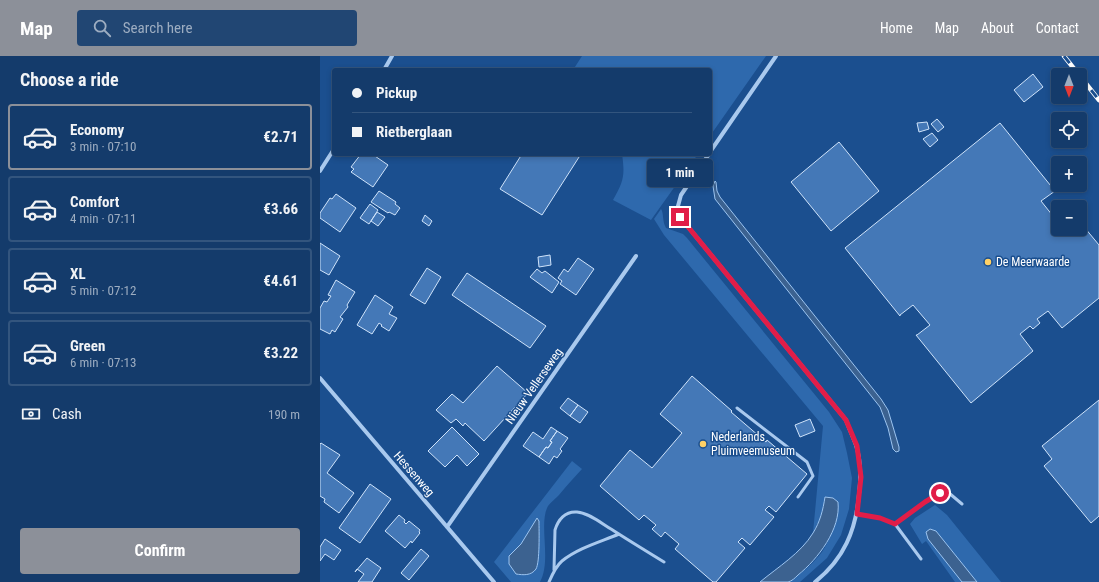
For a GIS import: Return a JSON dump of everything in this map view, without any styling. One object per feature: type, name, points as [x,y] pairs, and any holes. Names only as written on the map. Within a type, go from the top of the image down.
[{"type":"street","points":[[385,68],[392,56]]},
{"type":"street","points":[[712,149],[776,56]]},
{"type":"street","points":[[320,171],[332,152]]},
{"type":"street","points":[[707,156],[682,195],[678,206],[680,217],[846,420],[857,446],[861,477],[857,514],[849,541],[835,563],[815,582]]},
{"type":"street","name":"Nieuw Vellerseweg","points":[[447,528],[636,256]]},
{"type":"street","name":"Hessenweg","points":[[320,378],[494,582]]},
{"type":"lane","points":[[737,408],[807,462],[813,476],[798,497]]},
{"type":"lane","points":[[895,524],[940,493],[950,493],[962,504]]},
{"type":"lane","points":[[554,570],[555,530],[557,524],[560,518],[565,515],[578,512],[619,534],[664,562]]},
{"type":"lane","points":[[857,514],[880,518],[895,524],[921,560]]},
{"type":"lane","points":[[548,582],[554,570],[562,561],[580,550],[619,534]]},
{"type":"shaded area","points":[[582,56],[766,56],[712,133],[712,68],[574,68]]},
{"type":"shaded area","points":[[622,156],[697,156],[651,220],[613,200],[623,178]]},
{"type":"shaded area","points":[[715,181],[720,197],[881,399],[888,410],[899,451],[896,452],[893,449],[888,428],[880,407],[715,199],[713,186]]},
{"type":"shaded area","points":[[661,209],[666,228],[683,234],[687,238],[829,412],[842,432],[852,478],[849,509],[841,535],[827,558],[800,582],[789,582],[811,564],[822,552],[831,535],[836,521],[838,508],[838,502],[833,498],[825,497],[822,515],[813,533],[823,426],[664,235],[654,219]]},
{"type":"shaded area","points":[[572,461],[582,469],[548,506],[545,514],[545,563],[540,582],[511,582],[494,562]]},
{"type":"shaded area","points":[[825,497],[833,498],[838,502],[836,523],[827,543],[813,561],[791,581],[760,582],[796,553],[808,540],[819,520]]},
{"type":"shaded area","points":[[935,505],[947,515],[1001,582],[977,582],[936,531],[930,529],[962,582],[955,582],[926,541],[922,544],[910,524],[915,518]]},
{"type":"shaded area","points":[[537,518],[539,521],[539,546],[536,569],[529,574],[516,574],[509,564],[509,556],[521,544]]},
{"type":"shaded area","points":[[930,529],[936,531],[977,582],[962,582],[928,539],[926,532]]},
{"type":"building","points":[[1033,74],[1043,87],[1024,102],[1014,90]]},
{"type":"building","points":[[937,119],[944,127],[938,132],[931,124]]},
{"type":"building","points":[[927,122],[929,129],[919,132],[917,123]]},
{"type":"building","points":[[1000,123],[1051,186],[1051,192],[1054,192],[1041,201],[1051,214],[1051,236],[1087,236],[1087,230],[1099,245],[1099,298],[1062,328],[1048,311],[1037,319],[1040,323],[1033,329],[1030,326],[1020,334],[1033,351],[971,403],[916,335],[930,325],[913,305],[900,316],[845,248]]},
{"type":"building","points":[[932,133],[938,140],[930,147],[923,139]]},
{"type":"building","points":[[839,142],[879,191],[831,231],[791,182]]},
{"type":"building","points":[[359,156],[375,156],[388,165],[373,187],[351,172],[354,169],[351,167]]},
{"type":"building","points":[[521,156],[580,156],[542,215],[500,189]]},
{"type":"building","points":[[379,191],[396,202],[395,204],[400,208],[395,215],[389,212],[388,213],[371,202]]},
{"type":"building","points":[[336,194],[356,208],[340,232],[320,218],[320,213],[330,198],[332,199]]},
{"type":"building","points":[[370,204],[378,210],[369,224],[360,218]]},
{"type":"building","points":[[377,212],[385,217],[378,226],[371,221]]},
{"type":"building","points":[[425,215],[432,221],[429,226],[422,221]]},
{"type":"building","points":[[320,243],[340,256],[329,275],[320,270]]},
{"type":"building","points":[[550,255],[551,265],[539,267],[538,257]]},
{"type":"building","points":[[578,258],[594,269],[576,295],[560,284],[562,281],[558,278],[564,269],[568,272]]},
{"type":"building","points":[[427,268],[441,277],[425,304],[410,295]]},
{"type":"building","points":[[537,269],[542,273],[545,271],[559,282],[552,293],[530,277]]},
{"type":"building","points":[[467,273],[546,326],[530,348],[452,295]]},
{"type":"building","points":[[336,280],[355,292],[347,305],[348,307],[340,317],[343,319],[335,332],[332,330],[330,334],[320,329],[320,308],[324,301],[327,302],[331,296],[328,295]]},
{"type":"building","points":[[375,295],[393,307],[389,314],[397,318],[389,331],[379,323],[372,334],[357,325]]},
{"type":"building","points":[[497,366],[528,393],[484,441],[465,423],[463,426],[456,419],[451,423],[436,410],[452,394],[463,403]]},
{"type":"building","points":[[692,376],[766,442],[767,440],[807,474],[776,512],[769,506],[765,510],[774,517],[750,545],[742,538],[738,542],[745,548],[716,582],[713,582],[675,549],[679,544],[665,532],[661,537],[652,529],[656,525],[644,515],[639,520],[600,486],[630,450],[652,468],[682,433],[660,414]]},
{"type":"building","points":[[568,398],[578,405],[570,416],[560,408]]},
{"type":"building","points":[[1099,400],[1099,516],[1091,523],[1044,466],[1052,459],[1042,446]]},
{"type":"building","points":[[578,405],[588,412],[580,423],[570,416]]},
{"type":"building","points":[[810,419],[815,431],[800,437],[795,425]]},
{"type":"building","points":[[452,427],[479,454],[467,466],[457,455],[445,467],[428,451]]},
{"type":"building","points":[[551,427],[557,431],[550,441],[552,442],[548,448],[546,447],[539,457],[523,446],[533,432],[543,439]]},
{"type":"building","points":[[557,431],[568,438],[560,449],[562,451],[557,458],[554,456],[549,464],[539,457],[546,447],[548,448],[552,442],[550,441]]},
{"type":"building","points":[[321,443],[340,455],[327,473],[354,493],[339,513],[324,502],[325,499],[320,496]]},
{"type":"building","points":[[370,484],[391,499],[360,543],[339,528]]},
{"type":"building","points":[[399,515],[405,520],[404,522],[406,524],[409,521],[420,530],[420,533],[412,543],[411,541],[405,548],[385,531]]},
{"type":"building","points":[[325,539],[341,550],[334,560],[325,554],[320,561],[320,547]]},
{"type":"building","points":[[421,549],[429,556],[409,580],[401,573]]},
{"type":"building","points":[[367,558],[381,568],[372,582],[358,582],[364,574],[357,569]]},
{"type":"railway","points":[[1064,56],[1073,68]]},
{"type":"railway","points":[[1087,85],[1099,100]]},
{"type":"place","name":"De Meerwaarde","points":[[988,262]]},
{"type":"place","name":"Nederlands Pluimveemuseum","points":[[703,444]]},
{"type":"route","points":[[680,217],[846,420],[857,446],[861,477],[857,514],[880,518],[895,524],[940,493]]}]
